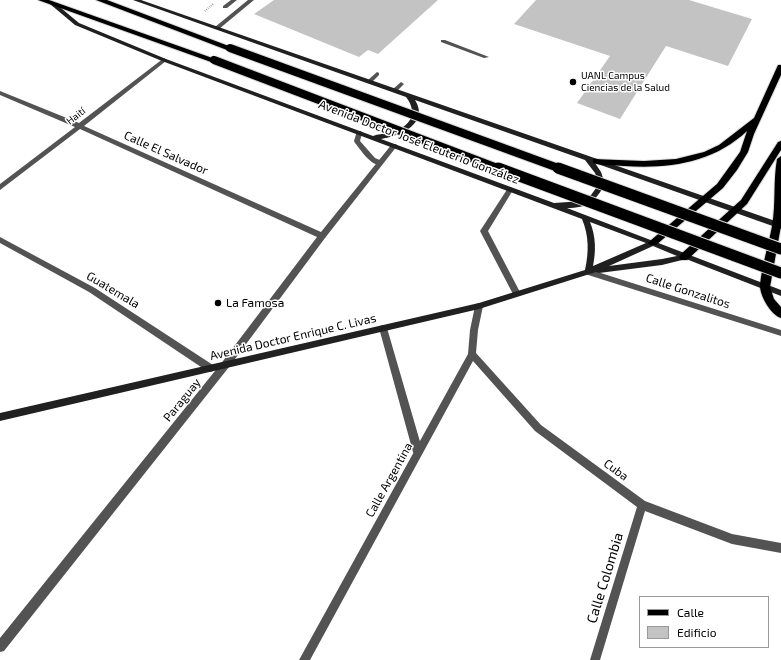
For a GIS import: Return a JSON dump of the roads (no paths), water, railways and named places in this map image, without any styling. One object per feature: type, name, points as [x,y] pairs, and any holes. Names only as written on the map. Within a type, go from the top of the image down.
[{"type":"highway","name":"Avenida Doctor José Eleuterio González","points":[[42,0],[214,60],[538,183],[781,273]]},
{"type":"highway","name":"Avenida Doctor José Eleuterio González","points":[[100,0],[781,249]]},
{"type":"main road","points":[[136,0],[779,225]]},
{"type":"main road","name":"Avenida Doctor José Eleuterio González","points":[[53,4],[77,24],[164,60],[585,219],[653,243],[684,257],[781,293]]},
{"type":"main road","points":[[653,243],[720,186],[734,168],[744,152],[781,67]]},
{"type":"main road","points":[[368,137],[384,137],[399,133],[410,125],[415,116],[415,106],[408,95]]},
{"type":"main road","points":[[596,161],[647,165],[689,160],[723,146],[758,117]]},
{"type":"main road","points":[[684,257],[744,202],[781,144]]},
{"type":"main road","points":[[548,204],[575,206],[589,203],[598,193],[602,184],[598,172],[587,157]]},
{"type":"main road","points":[[781,159],[778,179],[779,225],[765,287],[770,301],[781,314]]},
{"type":"main road","points":[[585,219],[591,231],[593,244],[588,272]]},
{"type":"main road","name":"Avenida Doctor Enrique C. Livas","points":[[0,417],[479,306],[588,272],[653,243]]},
{"type":"main road","name":"Avenida Doctor Enrique C. Livas","points":[[588,272],[662,262],[684,257]]},
{"type":"street","points":[[225,7],[234,0]]},
{"type":"street","points":[[217,28],[251,0]]},
{"type":"street","points":[[443,41],[486,57]]},
{"type":"street","name":"Haití","points":[[0,188],[164,60]]},
{"type":"street","points":[[370,81],[377,74]]},
{"type":"street","points":[[395,90],[401,84]]},
{"type":"street","name":"Calle El Salvador","points":[[0,93],[79,126],[322,236]]},
{"type":"street","points":[[358,133],[357,141],[373,160],[380,163]]},
{"type":"street","name":"Paraguay","points":[[0,647],[226,364],[322,236],[394,146]]},
{"type":"street","points":[[510,190],[484,231],[517,294]]},
{"type":"street","name":"Guatemala","points":[[0,240],[92,290],[210,368]]},
{"type":"street","name":"Calle Gonzalitos","points":[[588,272],[781,333]]},
{"type":"street","name":"Calle Argentina","points":[[304,660],[472,354],[474,330],[479,306]]},
{"type":"street","points":[[383,328],[418,452]]},
{"type":"street","name":"Cuba","points":[[472,354],[538,428],[642,504],[732,539],[781,548]]},
{"type":"street","name":"Calle Colombia","points":[[596,660],[642,504]]},
{"type":"place","name":"UANL Campus Ciencias de la Salud","points":[[573,82]]},
{"type":"place","name":"La Famosa","points":[[218,303]]}]
